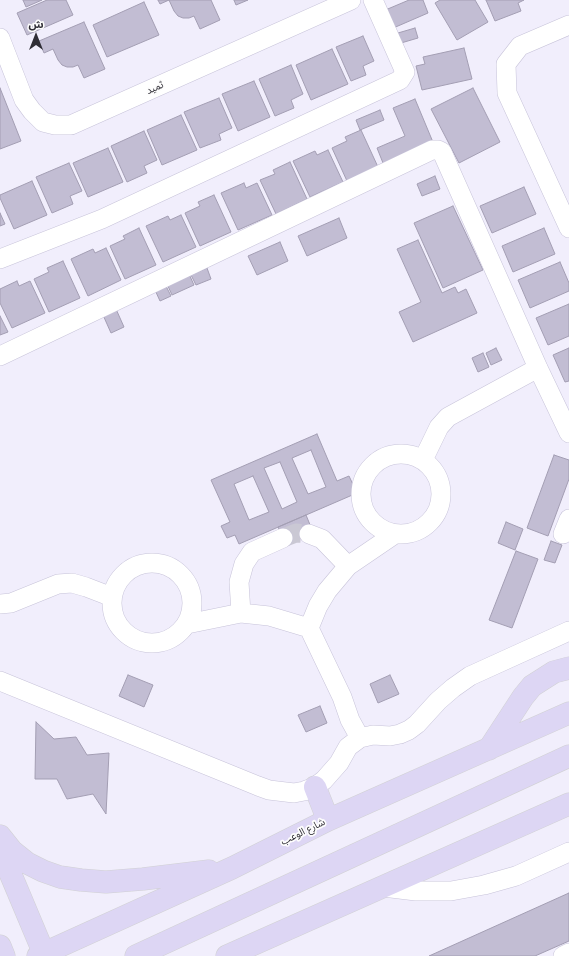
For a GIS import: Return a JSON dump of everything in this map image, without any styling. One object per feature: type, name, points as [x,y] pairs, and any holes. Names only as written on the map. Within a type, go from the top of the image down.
[{"type":"main road","points":[[489,749],[523,697],[532,686],[554,672],[569,668]]},
{"type":"main road","name":"شارع الوعب","points":[[43,955],[232,868],[328,820],[569,713]]},
{"type":"main road","points":[[136,956],[569,756]]},
{"type":"main road","points":[[315,787],[328,820]]},
{"type":"main road","points":[[227,956],[569,804]]},
{"type":"main road","points":[[0,836],[19,857],[34,867],[56,876],[81,880],[106,882],[232,868]]},
{"type":"main road","points":[[0,849],[43,955]]},
{"type":"main road","points":[[0,946],[4,956]]},
{"type":"street","name":"ثميد","points":[[0,38],[24,100],[32,111],[43,122],[55,125],[71,125],[351,0]]},
{"type":"street","points":[[0,259],[102,219],[400,80],[405,72],[373,0]]},
{"type":"street","points":[[569,24],[520,46],[506,64],[507,93],[569,228]]},
{"type":"street","points":[[0,356],[432,150],[442,152],[538,368],[569,432]]},
{"type":"street","points":[[423,460],[439,427],[448,417],[538,368]]},
{"type":"street","points":[[392,455],[408,455],[423,460],[434,471],[441,485],[442,501],[436,516],[425,527],[411,533],[395,534],[380,529],[368,518],[362,504],[361,488],[367,473],[378,462],[392,455]]},
{"type":"street","points":[[309,534],[322,539],[348,566]]},
{"type":"street","points":[[360,738],[350,720],[342,697],[309,628],[318,606],[327,591],[348,566],[395,534]]},
{"type":"street","points":[[241,613],[239,582],[244,564],[252,552],[283,538]]},
{"type":"street","points":[[158,563],[173,569],[184,579],[192,593],[192,609],[187,624],[176,636],[162,642],[147,643],[132,638],[120,627],[113,613],[112,597],[118,583],[128,571],[142,564],[158,563]]},
{"type":"street","points":[[0,604],[11,603],[58,584],[72,583],[112,597]]},
{"type":"street","points":[[187,624],[241,613],[268,616],[309,628]]},
{"type":"street","points":[[0,681],[258,786],[269,790],[294,793],[315,787],[324,780],[332,772],[348,747],[360,738],[373,735],[390,736],[409,730],[417,724],[438,701],[470,676],[569,631]]},
{"type":"street","points":[[383,887],[416,891],[451,891],[484,885],[516,876],[569,853]]},
{"type":"street","points":[[564,956],[569,954]]},
{"type":"building","points":[[23,0],[42,0],[26,7]]},
{"type":"building","points":[[47,0],[66,0],[73,15],[27,35],[17,13]]},
{"type":"building","points":[[158,0],[169,0],[160,4]]},
{"type":"building","points":[[169,0],[211,0],[220,20],[200,29],[194,16],[183,18],[178,16]]},
{"type":"building","points":[[234,0],[248,0],[236,5]]},
{"type":"building","points":[[409,0],[423,0],[428,13],[391,29],[383,11]]},
{"type":"building","points":[[440,0],[475,0],[488,22],[457,40],[435,3]]},
{"type":"building","points":[[486,0],[524,0],[518,3],[521,11],[495,21]]},
{"type":"building","points":[[144,2],[159,35],[107,57],[93,25]]},
{"type":"building","points":[[84,22],[105,69],[84,78],[78,65],[67,67],[62,65],[53,49],[44,53],[39,41]]},
{"type":"building","points":[[415,28],[418,38],[401,43],[398,33]]},
{"type":"building","points":[[363,36],[374,61],[363,66],[366,75],[351,81],[336,47]]},
{"type":"building","points":[[464,48],[472,79],[422,90],[416,66],[425,64],[423,57]]},
{"type":"building","points":[[332,49],[348,84],[311,100],[296,65]]},
{"type":"building","points":[[291,65],[303,94],[291,100],[294,108],[275,116],[259,79]]},
{"type":"building","points":[[254,81],[270,117],[238,131],[222,94]]},
{"type":"building","points":[[0,88],[21,141],[0,149]]},
{"type":"building","points":[[473,88],[500,142],[459,163],[431,109]]},
{"type":"building","points":[[219,98],[232,128],[219,134],[221,140],[200,148],[184,112]]},
{"type":"building","points":[[415,99],[435,147],[385,168],[377,148],[405,136],[393,108]]},
{"type":"building","points":[[380,110],[384,120],[360,130],[356,120]]},
{"type":"building","points":[[181,115],[197,150],[162,165],[147,130]]},
{"type":"building","points":[[361,130],[378,167],[347,181],[332,148],[347,141],[345,137]]},
{"type":"building","points":[[144,131],[157,160],[144,166],[147,173],[127,182],[111,146]]},
{"type":"building","points":[[108,148],[123,182],[88,197],[73,163]]},
{"type":"building","points":[[328,150],[343,182],[310,197],[293,161],[315,151],[317,155]]},
{"type":"building","points":[[290,162],[307,199],[276,214],[260,180],[275,174],[273,170]]},
{"type":"building","points":[[69,163],[82,191],[70,196],[73,204],[52,213],[36,177]]},
{"type":"building","points":[[435,176],[440,189],[422,196],[417,184]]},
{"type":"building","points":[[32,181],[47,215],[14,229],[0,195]]},
{"type":"building","points":[[244,183],[246,188],[257,183],[272,215],[238,230],[221,193]]},
{"type":"building","points":[[524,187],[536,214],[492,233],[480,206]]},
{"type":"building","points":[[214,195],[231,232],[200,246],[185,213],[200,206],[198,202]]},
{"type":"building","points":[[453,206],[483,270],[443,288],[414,223]]},
{"type":"building","points":[[0,213],[5,224],[0,226]]},
{"type":"building","points":[[181,215],[196,247],[163,262],[146,226],[168,216],[170,220]]},
{"type":"building","points":[[339,218],[347,238],[307,256],[298,236]]},
{"type":"building","points":[[139,228],[156,265],[125,279],[110,246],[125,239],[123,236]]},
{"type":"building","points":[[544,228],[555,254],[513,272],[502,246]]},
{"type":"building","points":[[418,240],[442,293],[455,287],[458,293],[466,289],[477,313],[413,342],[399,312],[421,302],[397,249]]},
{"type":"building","points":[[280,242],[288,261],[257,275],[248,256]]},
{"type":"building","points":[[106,248],[121,280],[88,296],[71,259],[93,249],[95,253]]},
{"type":"building","points":[[63,261],[80,298],[49,312],[34,279],[49,272],[47,268]]},
{"type":"building","points":[[560,262],[569,283],[569,291],[530,308],[518,280]]},
{"type":"building","points":[[207,268],[211,279],[196,285],[191,275]]},
{"type":"building","points":[[189,274],[194,285],[172,295],[167,284]]},
{"type":"building","points":[[17,281],[19,286],[30,281],[45,313],[12,328],[0,303],[0,289]]},
{"type":"building","points":[[166,286],[171,296],[160,301],[155,290]]},
{"type":"building","points":[[569,304],[569,336],[548,345],[536,318]]},
{"type":"building","points":[[116,309],[124,327],[111,333],[103,315]]},
{"type":"building","points":[[0,316],[8,332],[0,335]]},
{"type":"building","points":[[496,348],[502,360],[491,365],[486,353]]},
{"type":"building","points":[[569,348],[569,381],[565,382],[553,355]]},
{"type":"building","points":[[483,353],[489,367],[478,372],[472,358]]},
{"type":"building","points":[[317,434],[337,481],[349,476],[357,493],[239,544],[235,535],[227,538],[221,526],[230,522],[211,480]],"holes":[[[311,450],[326,487],[308,494],[292,458]],[[280,462],[297,502],[282,509],[264,468]],[[253,476],[269,512],[249,520],[234,484]]]},
{"type":"building","points":[[554,455],[569,460],[569,479],[548,536],[527,528]]},
{"type":"building","points":[[306,515],[313,532],[286,544],[278,527]]},
{"type":"building","points":[[506,522],[523,529],[515,550],[498,543]]},
{"type":"building","points":[[551,541],[562,545],[555,563],[544,560]]},
{"type":"building","points":[[516,551],[538,559],[512,628],[489,620]]},
{"type":"building","points":[[128,675],[153,685],[144,707],[119,696]]},
{"type":"building","points":[[390,675],[399,694],[378,703],[370,684]]},
{"type":"building","points":[[320,706],[327,723],[306,732],[298,715]]},
{"type":"building","points":[[36,722],[54,739],[76,737],[87,755],[109,753],[106,814],[93,794],[67,799],[57,779],[35,779]]},
{"type":"building","points":[[569,893],[569,941],[535,956],[429,956]]},
{"type":"tunnel","points":[[283,538],[296,533],[309,534]]}]
